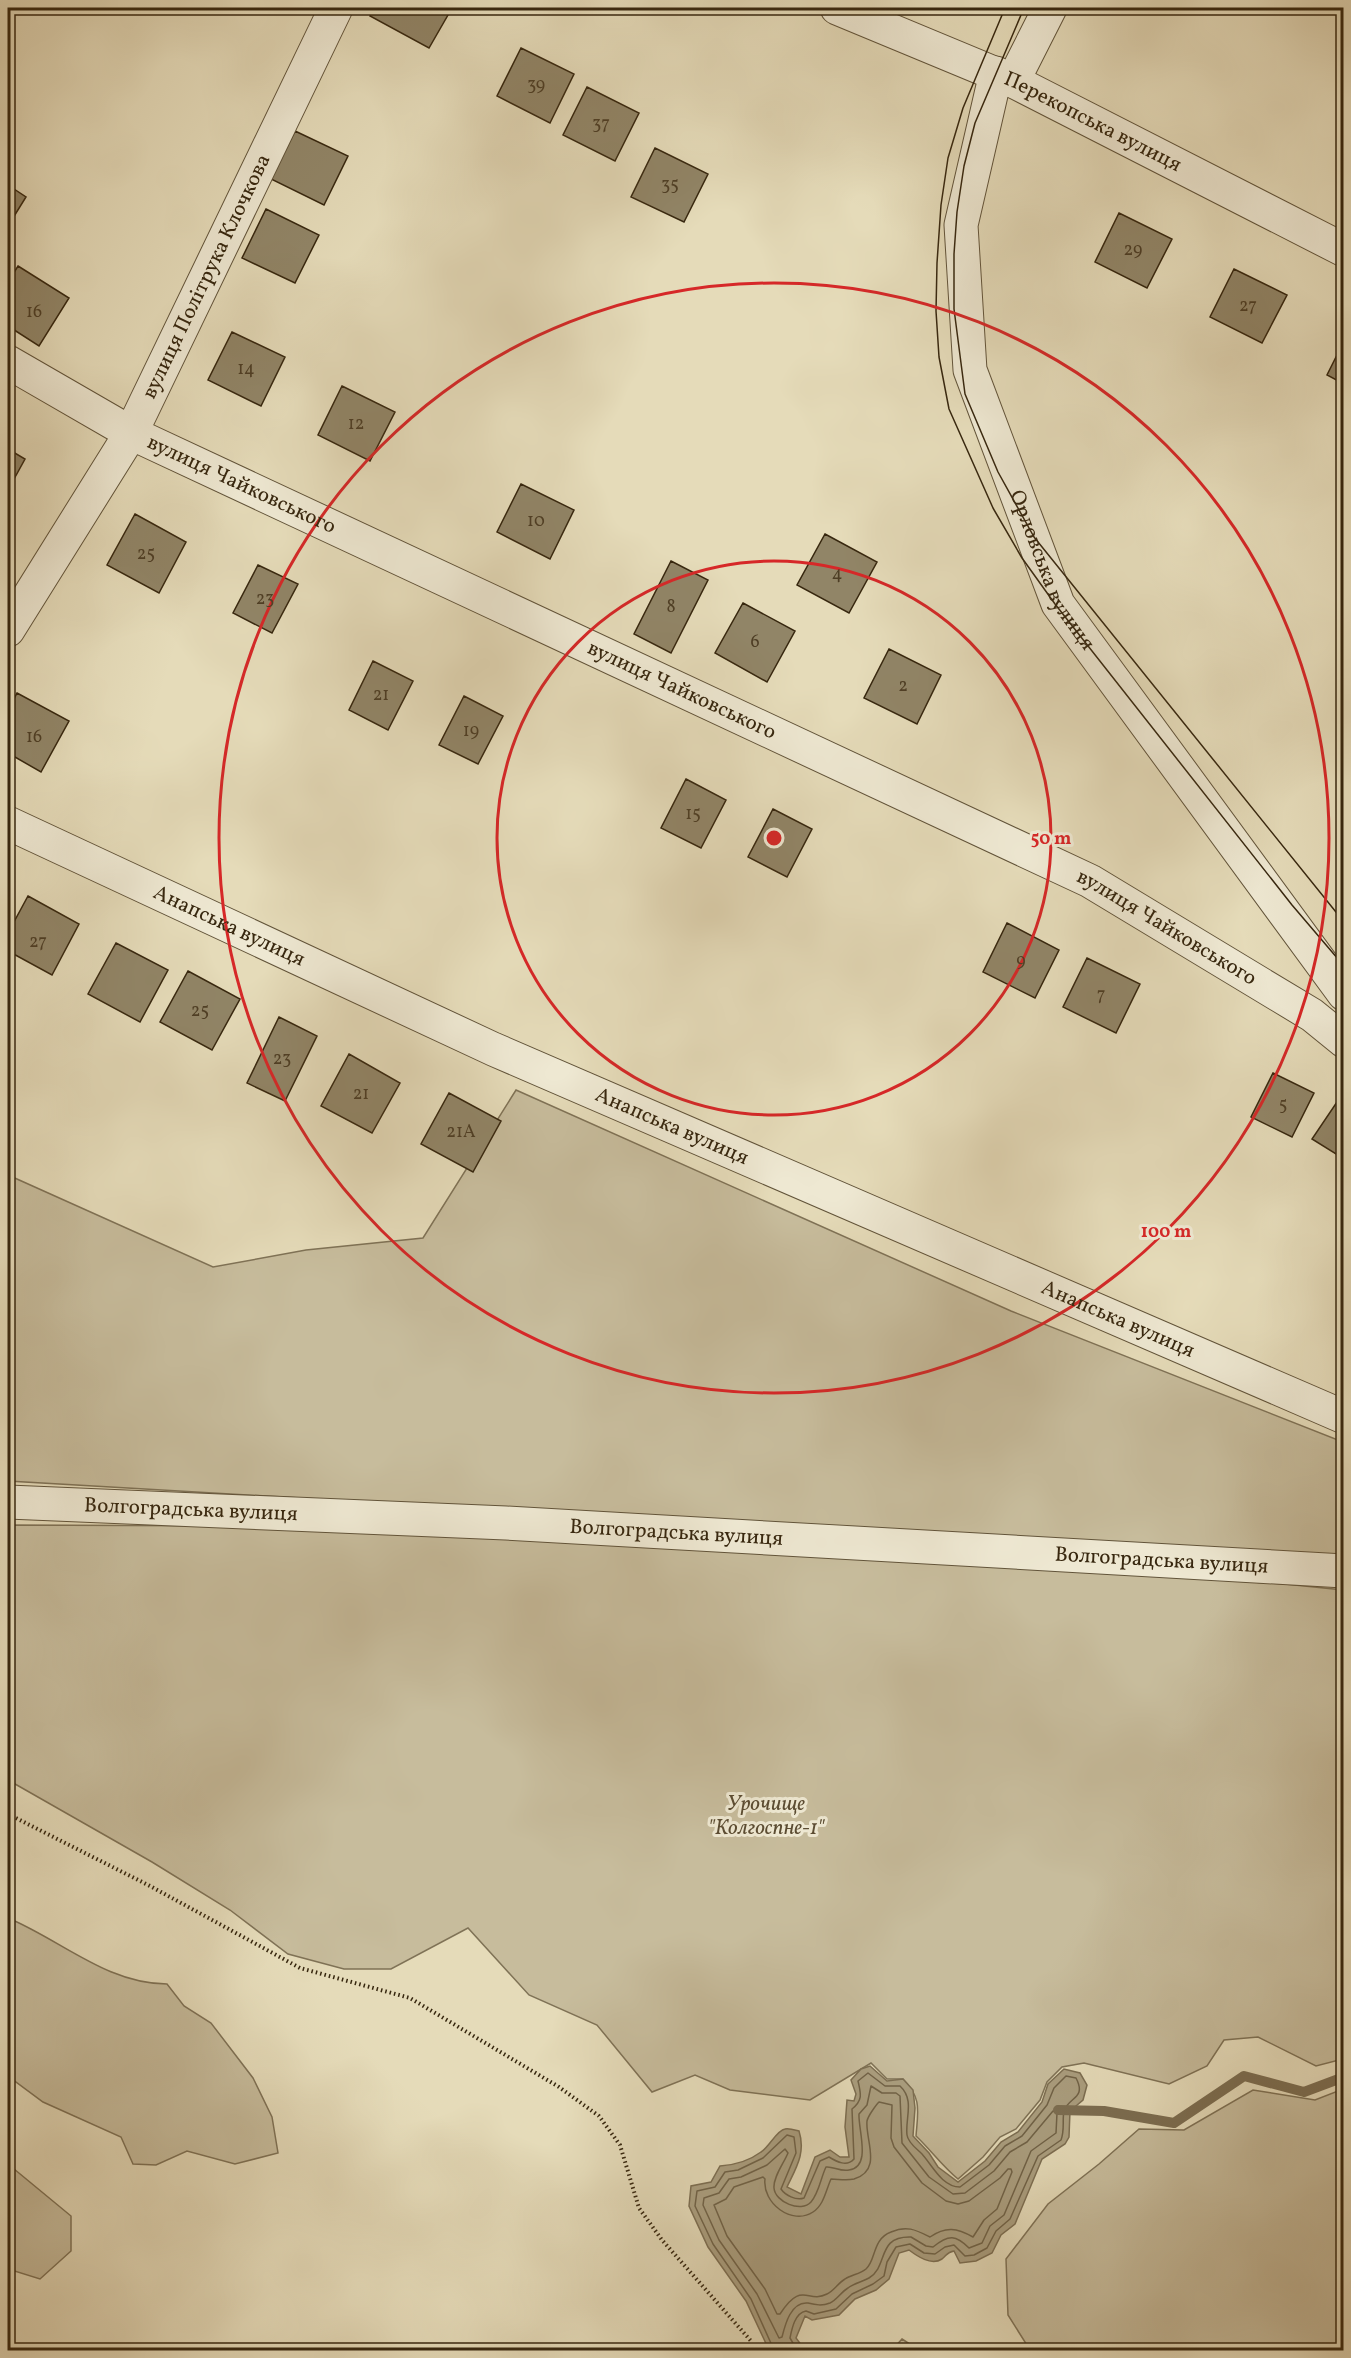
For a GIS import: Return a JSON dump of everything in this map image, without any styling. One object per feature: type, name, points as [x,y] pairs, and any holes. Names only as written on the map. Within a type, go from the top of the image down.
[{"type":"street","name":"вулиця Політрука Клочкова","points":[[8,630],[131,433],[336,8]]},
{"type":"street","name":"Перекопська вулиця","points":[[837,8],[1004,77],[1344,250]]},
{"type":"street","name":"Орловська вулиця","points":[[1050,8],[1004,77],[961,225],[970,370],[1058,604],[1344,994]]},
{"type":"street","name":"вулиця Чайковського","points":[[8,362],[131,433],[1090,881],[1312,1016],[1344,1041]]},
{"type":"street","name":"Анапська вулиця","points":[[8,823],[493,1049],[1344,1417]]},
{"type":"street","name":"Волгоградська вулиця","points":[[8,1502],[518,1524],[1344,1571]]},
{"type":"path","points":[[8,1814],[150,1886],[300,1968],[410,1998],[559,2087],[599,2116],[620,2145],[639,2208],[662,2240],[751,2342]]},
{"type":"green space","points":[[516,1090],[1011,1311],[1343,1442],[1343,1555],[8,1481],[8,1175],[213,1267],[306,1250],[423,1238]]},
{"type":"green space","name":"Урочище \"Колгоспне-1\"","points":[[8,1525],[250,1526],[544,1537],[1285,1584],[1343,1590],[1343,2059],[1316,2066],[1258,2037],[1224,2040],[1207,2066],[1169,2084],[1084,2063],[1062,2067],[1047,2082],[1040,2100],[1016,2129],[1000,2137],[983,2157],[958,2179],[916,2136],[917,2105],[909,2086],[903,2079],[887,2079],[871,2063],[810,2100],[730,2090],[695,2075],[652,2092],[597,2025],[529,1995],[468,1928],[391,1969],[344,1969],[288,1954],[230,1910],[152,1862],[8,1780]]},
{"type":"green space","points":[[8,1918],[104,1969],[145,1982],[167,1984],[184,2006],[211,2023],[253,2078],[272,2117],[278,2153],[235,2164],[187,2151],[156,2165],[133,2164],[121,2137],[43,2102],[8,2076]]},
{"type":"green space","points":[[1343,2089],[1343,2350],[1030,2350],[1008,2315],[1006,2259],[1048,2204],[1139,2129],[1184,2130],[1253,2090],[1315,2100]]},
{"type":"green space","points":[[8,2164],[71,2216],[71,2251],[40,2279],[8,2269]]},
{"type":"green space","points":[[902,2339],[919,2350],[892,2350]]},
{"type":"water","points":[[870,2066],[887,2081],[903,2079],[913,2090],[915,2108],[913,2136],[938,2167],[958,2182],[985,2161],[1001,2142],[1018,2132],[1042,2102],[1048,2084],[1064,2069],[1080,2073],[1087,2085],[1083,2100],[1070,2111],[1069,2137],[1065,2144],[1042,2159],[1015,2224],[1001,2235],[992,2253],[976,2261],[960,2263],[954,2251],[938,2261],[924,2259],[909,2250],[899,2253],[889,2279],[876,2290],[855,2299],[839,2315],[812,2320],[805,2316],[796,2338],[805,2350],[769,2350],[746,2301],[708,2247],[689,2206],[691,2186],[711,2182],[720,2166],[736,2164],[752,2158],[764,2150],[779,2132],[788,2129],[799,2131],[801,2153],[787,2187],[801,2194],[815,2157],[830,2150],[840,2157],[849,2157],[845,2127],[847,2100],[854,2101],[856,2094],[851,2080],[861,2069]]},
{"type":"building","points":[[375,8],[452,8],[429,48],[370,16]]},
{"type":"building","points":[[521,48],[574,74],[550,123],[497,96]]},
{"type":"building","points":[[587,87],[639,113],[615,161],[563,135]]},
{"type":"building","points":[[295,131],[348,156],[324,205],[271,179]]},
{"type":"building","points":[[655,148],[708,174],[684,222],[631,197]]},
{"type":"building","points":[[8,185],[26,197],[8,226]]},
{"type":"building","points":[[266,209],[319,235],[295,283],[242,258]]},
{"type":"building","points":[[1119,213],[1172,239],[1147,288],[1095,262]]},
{"type":"building","points":[[18,266],[69,298],[39,346],[8,326],[8,282]]},
{"type":"building","points":[[1234,269],[1287,295],[1262,343],[1210,317]]},
{"type":"building","points":[[232,332],[285,357],[261,406],[208,380]]},
{"type":"building","points":[[1344,341],[1344,384],[1327,375]]},
{"type":"building","points":[[342,386],[395,412],[370,461],[318,435]]},
{"type":"building","points":[[8,449],[25,459],[8,490]]},
{"type":"building","points":[[521,484],[574,510],[550,559],[497,532]]},
{"type":"building","points":[[135,514],[186,542],[159,593],[107,565]]},
{"type":"building","points":[[825,534],[877,562],[849,613],[797,585]]},
{"type":"building","points":[[671,561],[708,580],[671,653],[634,634]]},
{"type":"building","points":[[258,565],[298,584],[272,633],[233,613]]},
{"type":"building","points":[[743,603],[795,631],[767,682],[715,653]]},
{"type":"building","points":[[889,649],[941,675],[917,724],[864,698]]},
{"type":"building","points":[[373,661],[413,681],[388,730],[349,710]]},
{"type":"building","points":[[17,693],[69,721],[41,772],[8,753],[8,711]]},
{"type":"building","points":[[464,696],[503,716],[478,764],[439,745]]},
{"type":"building","points":[[686,779],[726,800],[701,848],[661,828]]},
{"type":"building","points":[[773,809],[812,829],[787,877],[748,857]]},
{"type":"building","points":[[28,896],[79,924],[52,975],[8,951],[8,933]]},
{"type":"building","points":[[1007,923],[1059,950],[1035,998],[983,972]]},
{"type":"building","points":[[116,943],[168,970],[140,1022],[88,994]]},
{"type":"building","points":[[1087,958],[1140,984],[1116,1033],[1063,1007]]},
{"type":"building","points":[[188,971],[240,999],[212,1050],[160,1022]]},
{"type":"building","points":[[279,1017],[317,1036],[285,1101],[247,1083]]},
{"type":"building","points":[[349,1054],[400,1083],[372,1133],[321,1106]]},
{"type":"building","points":[[1273,1073],[1314,1093],[1292,1137],[1251,1117]]},
{"type":"building","points":[[449,1093],[501,1121],[473,1172],[421,1144]]},
{"type":"building","points":[[1341,1096],[1344,1098],[1344,1159],[1312,1139]]},
{"type":"waterway","points":[[1058,2110],[1104,2111],[1174,2123],[1244,2076],[1304,2092],[1344,2077]]},
{"type":"tram line","points":[[1005,8],[963,108],[948,158],[941,205],[936,311],[939,357],[949,409],[993,508],[1022,558],[1055,604],[1292,905],[1344,966]]},
{"type":"tram line","points":[[1024,8],[975,123],[964,166],[954,254],[954,309],[965,394],[998,472],[1034,537],[1344,922]]}]
